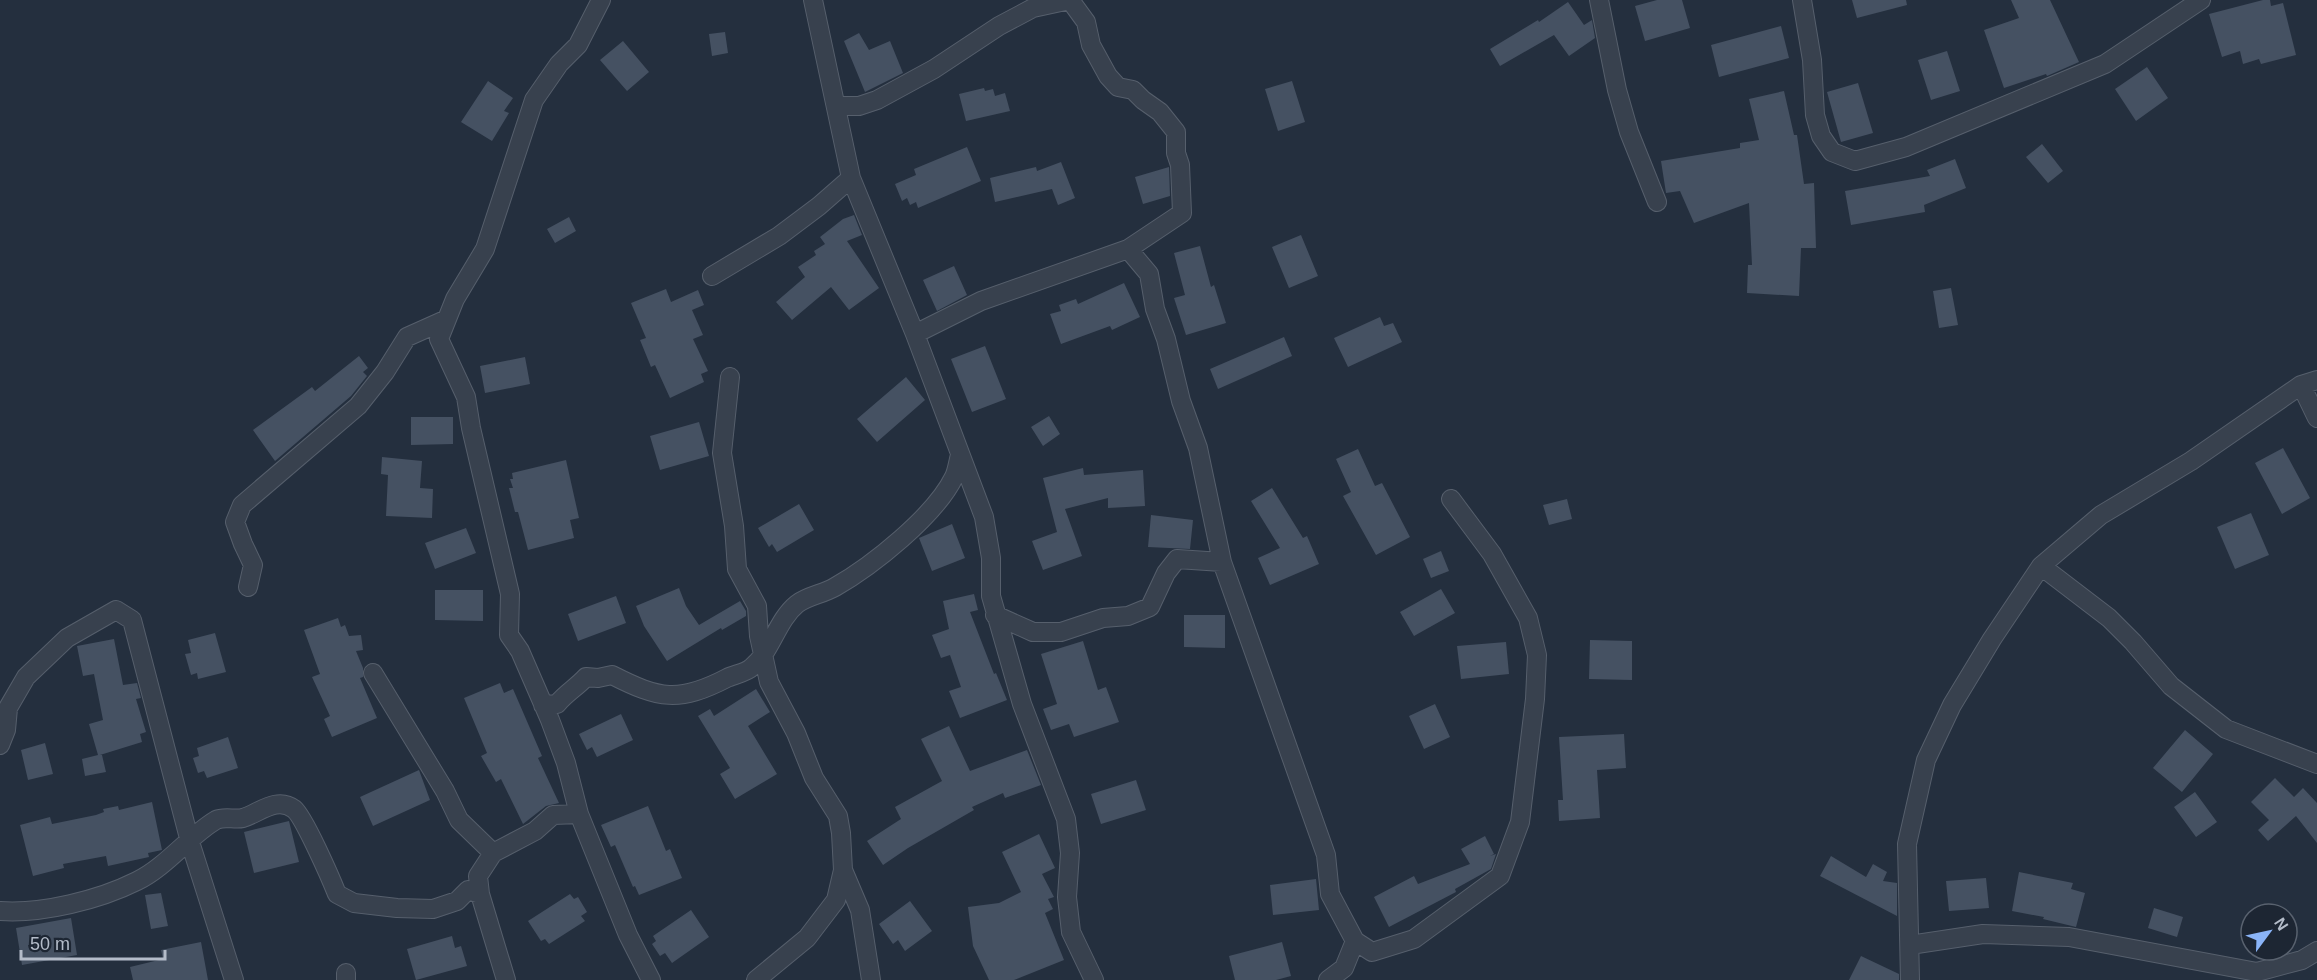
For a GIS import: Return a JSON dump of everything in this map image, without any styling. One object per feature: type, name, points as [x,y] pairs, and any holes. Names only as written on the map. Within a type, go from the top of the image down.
[{"type":"street","points":[[601,0],[578,45],[559,64],[534,100],[485,249],[455,299],[439,339],[466,397],[471,428],[510,594],[509,635],[520,651],[543,705],[566,763],[579,814],[628,935],[651,980]]},
{"type":"street","points":[[813,0],[837,106],[850,178],[915,334],[984,517],[991,558],[991,596],[995,615],[1022,704],[1066,819],[1070,853],[1067,897],[1071,932],[1094,980]]},
{"type":"street","points":[[837,106],[859,106],[877,100],[934,69],[1007,21],[1033,8],[1070,0],[1086,22],[1091,45],[1108,76],[1118,87],[1133,90],[1160,112],[1176,132],[1182,213],[1128,249],[981,301],[915,334]]},
{"type":"street","points":[[1599,0],[1617,90],[1629,132],[1657,202]]},
{"type":"street","points":[[1802,0],[1812,60],[1815,115],[1821,136],[1832,152],[1855,161],[1906,147],[2105,64],[2202,0]]},
{"type":"street","points":[[712,276],[778,236],[819,206],[850,178]]},
{"type":"street","points":[[1128,249],[1149,274],[1155,309],[1166,339],[1181,401],[1198,448],[1222,562],[1326,855],[1330,894],[1355,941],[1372,952],[1414,939],[1460,908],[1500,876],[1520,822],[1535,699],[1537,655],[1528,618],[1492,554],[1451,499]]},
{"type":"street","points":[[248,587],[253,565],[235,522],[242,505],[358,406],[385,372],[407,337],[445,320]]},
{"type":"street","points":[[730,377],[722,453],[734,526],[736,569],[757,606],[759,636],[770,682],[796,733],[814,778],[838,816],[843,870],[836,900],[807,938],[756,980]]},
{"type":"street","points":[[1910,980],[1907,844],[1926,760],[1952,705],[1992,639],[2041,566],[2100,515],[2191,461],[2309,383],[2317,418]]},
{"type":"street","points":[[543,705],[557,704],[585,677],[598,678],[612,675],[641,689],[665,696],[686,695],[711,687],[752,668],[778,628],[798,604],[832,589],[870,565],[937,502],[955,476],[960,455]]},
{"type":"street","points":[[995,615],[1033,632],[1061,632],[1103,618],[1128,616],[1150,607],[1166,573],[1177,559],[1222,562]]},
{"type":"street","points":[[2041,566],[2109,618],[2171,686],[2226,729],[2317,764]]},
{"type":"street","points":[[0,745],[6,730],[4,705],[26,677],[68,638],[116,610],[132,620],[190,842],[234,980]]},
{"type":"street","points":[[373,674],[445,790],[459,820],[493,853]]},
{"type":"street","points":[[0,911],[41,909],[90,899],[138,881],[218,819],[242,819],[262,808],[282,804],[295,809],[328,870],[337,894],[354,903],[433,909],[456,901],[468,890],[480,894]]},
{"type":"street","points":[[506,980],[480,894],[478,876],[493,853],[535,831],[553,815],[579,814]]},
{"type":"street","points":[[843,870],[860,910],[871,980]]},
{"type":"street","points":[[1910,945],[1983,934],[2069,936],[2257,972],[2302,960],[2317,951]]},
{"type":"street","points":[[1328,980],[1344,968],[1355,941]]},
{"type":"building","points":[[1657,0],[1682,0],[1690,28],[1645,41],[1635,6]]},
{"type":"building","points":[[1852,0],[1906,0],[1907,5],[1857,18]]},
{"type":"building","points":[[2011,0],[2050,0],[2079,62],[2047,76],[2046,74],[2004,88],[1984,30],[2019,18]]},
{"type":"building","points":[[2270,0],[2271,6],[2283,3],[2296,55],[2261,64],[2259,59],[2243,64],[2240,51],[2222,57],[2209,14]]},
{"type":"building","points":[[1568,2],[1584,25],[1592,20],[1595,38],[1569,56],[1554,35],[1500,66],[1490,49],[1538,20],[1539,22]]},
{"type":"building","points":[[1781,26],[1789,58],[1719,77],[1711,45]]},
{"type":"building","points":[[725,32],[728,53],[712,56],[709,34]]},
{"type":"building","points":[[859,33],[869,50],[890,41],[903,73],[865,92],[844,41]]},
{"type":"building","points":[[623,41],[649,72],[627,91],[600,60]]},
{"type":"building","points":[[1947,51],[1960,91],[1931,100],[1918,60]]},
{"type":"building","points":[[2147,67],[2168,98],[2136,121],[2115,89]]},
{"type":"building","points":[[488,81],[513,98],[504,111],[509,113],[492,141],[461,122]]},
{"type":"building","points":[[1292,81],[1305,122],[1278,131],[1265,89]]},
{"type":"building","points":[[1858,83],[1873,133],[1841,142],[1827,92]]},
{"type":"building","points":[[984,88],[985,91],[993,89],[995,96],[1005,93],[1010,111],[966,121],[959,94]]},
{"type":"building","points":[[1784,91],[1794,135],[1797,135],[1804,184],[1814,183],[1816,248],[1801,248],[1799,296],[1747,293],[1748,265],[1752,265],[1749,203],[1694,223],[1680,191],[1666,193],[1661,161],[1740,148],[1740,143],[1759,140],[1749,99]]},
{"type":"building","points":[[2042,144],[2063,171],[2048,183],[2026,157]]},
{"type":"building","points":[[967,147],[981,181],[918,208],[916,202],[910,205],[907,198],[902,201],[895,184],[916,175],[914,169]]},
{"type":"building","points":[[1955,159],[1966,188],[1924,205],[1925,212],[1851,225],[1845,191],[1930,176],[1927,170]]},
{"type":"building","points":[[1061,162],[1075,198],[1058,205],[1052,189],[995,202],[990,178],[1036,167],[1037,171]]},
{"type":"building","points":[[1169,167],[1170,196],[1143,204],[1135,177]]},
{"type":"building","points":[[854,215],[862,235],[847,241],[879,288],[849,310],[831,287],[792,320],[776,302],[805,277],[798,267],[816,255],[814,251],[825,244],[820,237],[843,219]]},
{"type":"building","points":[[569,217],[576,231],[555,243],[547,229]]},
{"type":"building","points":[[1301,235],[1318,276],[1289,288],[1272,247]]},
{"type":"building","points":[[1200,246],[1211,287],[1214,285],[1226,323],[1186,335],[1174,298],[1185,295],[1174,253]]},
{"type":"building","points":[[954,266],[967,295],[937,311],[923,280]]},
{"type":"building","points":[[1124,283],[1140,317],[1112,330],[1110,326],[1061,344],[1050,314],[1061,311],[1059,305],[1076,299],[1078,304]]},
{"type":"building","points":[[1951,288],[1958,325],[1939,328],[1933,291]]},
{"type":"building","points":[[666,289],[671,302],[698,290],[704,305],[692,310],[703,335],[693,339],[708,371],[701,374],[704,382],[670,398],[655,365],[651,367],[640,340],[646,338],[631,303]]},
{"type":"building","points":[[1380,317],[1384,326],[1393,323],[1402,342],[1348,367],[1334,338]]},
{"type":"building","points":[[1284,337],[1292,356],[1218,389],[1210,369]]},
{"type":"building","points":[[985,346],[1006,399],[972,412],[951,359]]},
{"type":"building","points":[[359,356],[368,368],[363,372],[367,376],[351,396],[275,461],[253,430],[312,387],[315,391]]},
{"type":"building","points":[[525,357],[530,384],[485,393],[480,366]]},
{"type":"building","points":[[906,377],[925,400],[877,442],[857,419]]},
{"type":"building","points":[[1049,416],[1060,434],[1043,446],[1031,427]]},
{"type":"building","points":[[411,417],[453,417],[453,444],[411,445]]},
{"type":"building","points":[[699,422],[709,456],[660,470],[650,436]]},
{"type":"building","points":[[2283,448],[2310,498],[2282,514],[2255,463]]},
{"type":"building","points":[[1358,449],[1375,486],[1382,483],[1410,537],[1376,555],[1343,496],[1351,492],[1336,459]]},
{"type":"building","points":[[382,457],[422,461],[420,488],[433,489],[432,518],[386,516],[388,475],[381,474]]},
{"type":"building","points":[[566,460],[579,518],[570,520],[574,538],[528,550],[509,488],[513,488],[510,479],[513,479],[512,473]]},
{"type":"building","points":[[1083,468],[1084,475],[1143,470],[1145,506],[1108,508],[1108,498],[1065,509],[1082,556],[1043,570],[1032,541],[1057,532],[1043,478]]},
{"type":"building","points":[[1272,488],[1303,538],[1307,536],[1319,564],[1270,585],[1258,558],[1280,548],[1251,501]]},
{"type":"building","points":[[1567,499],[1572,519],[1549,525],[1543,505]]},
{"type":"building","points":[[799,504],[814,530],[777,552],[772,544],[769,547],[758,528]]},
{"type":"building","points":[[2251,513],[2269,555],[2235,569],[2217,527]]},
{"type":"building","points":[[1151,515],[1193,520],[1190,549],[1148,547]]},
{"type":"building","points":[[952,524],[965,558],[932,571],[919,538]]},
{"type":"building","points":[[466,528],[476,553],[435,569],[425,543]]},
{"type":"building","points":[[1441,551],[1449,571],[1431,578],[1423,559]]},
{"type":"building","points":[[679,588],[686,606],[699,625],[740,601],[746,611],[746,616],[722,630],[721,628],[667,661],[644,626],[636,606]]},
{"type":"building","points":[[1441,589],[1455,613],[1414,636],[1400,612]]},
{"type":"building","points":[[435,590],[483,590],[483,621],[435,620]]},
{"type":"building","points":[[974,594],[978,610],[970,612],[994,674],[996,673],[1007,700],[960,718],[949,691],[961,687],[950,655],[941,658],[932,635],[949,629],[943,601]]},
{"type":"building","points":[[616,596],[626,623],[578,641],[568,614]]},
{"type":"building","points":[[1184,615],[1225,615],[1225,648],[1184,647]]},
{"type":"building","points":[[338,618],[341,627],[345,625],[349,636],[361,635],[363,650],[356,651],[363,668],[363,677],[360,678],[377,718],[332,737],[324,719],[330,716],[312,677],[320,674],[304,630]]},
{"type":"building","points":[[215,633],[226,672],[198,679],[197,673],[191,675],[185,654],[191,653],[188,640]]},
{"type":"building","points":[[114,639],[123,685],[137,683],[141,698],[136,699],[146,732],[140,734],[142,742],[100,755],[102,755],[106,772],[85,776],[82,759],[98,755],[89,724],[103,720],[94,674],[83,676],[77,646]]},
{"type":"building","points":[[1590,640],[1632,641],[1632,680],[1589,679]]},
{"type":"building","points":[[1083,641],[1098,690],[1106,687],[1119,722],[1074,737],[1069,724],[1051,730],[1043,709],[1057,704],[1041,654]]},
{"type":"building","points":[[1506,642],[1509,674],[1461,679],[1457,646]]},
{"type":"building","points":[[500,683],[504,693],[513,689],[542,756],[538,758],[559,803],[546,806],[523,824],[501,779],[496,782],[481,756],[487,753],[464,698]]},
{"type":"building","points":[[756,689],[770,712],[748,726],[777,774],[735,799],[720,774],[730,768],[698,716],[710,709],[714,716]]},
{"type":"building","points":[[1435,704],[1450,737],[1424,749],[1409,716]]},
{"type":"building","points":[[621,714],[633,740],[597,757],[592,747],[587,750],[579,734]]},
{"type":"building","points":[[949,726],[970,771],[1027,750],[1041,785],[1005,798],[1003,793],[972,807],[974,810],[883,865],[867,841],[901,819],[895,807],[942,781],[921,739]]},
{"type":"building","points":[[2185,730],[2213,754],[2182,792],[2153,768]]},
{"type":"building","points":[[1624,734],[1626,768],[1597,770],[1600,818],[1559,821],[1558,800],[1563,800],[1559,737]]},
{"type":"building","points":[[228,737],[238,768],[207,778],[204,771],[198,773],[193,758],[199,756],[197,748]]},
{"type":"building","points":[[45,743],[53,774],[28,780],[21,750]]},
{"type":"building","points":[[419,770],[430,800],[373,826],[360,797]]},
{"type":"building","points":[[2275,778],[2294,797],[2303,788],[2317,803],[2317,843],[2296,816],[2268,841],[2258,830],[2269,820],[2251,802]]},
{"type":"building","points":[[1136,780],[1146,810],[1101,824],[1091,794]]},
{"type":"building","points":[[2195,792],[2217,822],[2196,837],[2174,807]]},
{"type":"building","points":[[152,802],[162,850],[148,853],[149,857],[108,866],[106,856],[63,864],[64,868],[33,876],[20,825],[50,817],[52,824],[96,815],[104,812],[103,809],[118,806],[119,810]]},
{"type":"building","points":[[648,806],[666,851],[670,849],[682,878],[639,895],[635,886],[633,887],[615,845],[611,847],[601,825]]},
{"type":"building","points":[[289,821],[299,862],[254,873],[244,832]]},
{"type":"building","points":[[1039,834],[1055,868],[1042,874],[1054,897],[1048,899],[1053,909],[1045,913],[1064,960],[1014,980],[989,980],[973,946],[968,907],[999,903],[1021,892],[1002,852]]},
{"type":"building","points":[[1485,836],[1494,854],[1490,856],[1496,854],[1491,869],[1455,889],[1456,892],[1389,927],[1374,897],[1414,876],[1418,884],[1470,864],[1461,849]]},
{"type":"building","points":[[1831,856],[1866,877],[1873,864],[1887,872],[1883,881],[1897,883],[1897,916],[1820,876]]},
{"type":"building","points":[[2019,872],[2073,883],[2071,889],[2085,893],[2076,927],[2043,919],[2044,917],[2012,911]]},
{"type":"building","points":[[1986,878],[1989,908],[1949,911],[1946,881]]},
{"type":"building","points":[[1316,879],[1319,910],[1273,915],[1270,885]]},
{"type":"building","points":[[161,893],[168,926],[151,929],[145,895]]},
{"type":"building","points":[[570,894],[574,899],[578,897],[587,912],[581,916],[585,921],[549,944],[545,939],[541,941],[528,921]]},
{"type":"building","points":[[910,901],[932,931],[905,951],[898,940],[893,944],[879,924]]},
{"type":"building","points":[[2154,908],[2183,917],[2177,937],[2148,928]]},
{"type":"building","points":[[691,910],[709,937],[672,963],[665,953],[660,956],[652,944],[656,941],[653,936]]},
{"type":"building","points":[[71,918],[77,955],[22,965],[16,928]]},
{"type":"building","points":[[452,936],[455,948],[461,946],[467,966],[416,980],[407,949]]},
{"type":"building","points":[[201,942],[208,980],[133,980],[130,967],[163,959],[161,950]]},
{"type":"building","points":[[1282,942],[1291,976],[1276,980],[1235,980],[1229,956]]},
{"type":"building","points":[[1861,956],[1899,974],[1899,980],[1849,980]]}]
